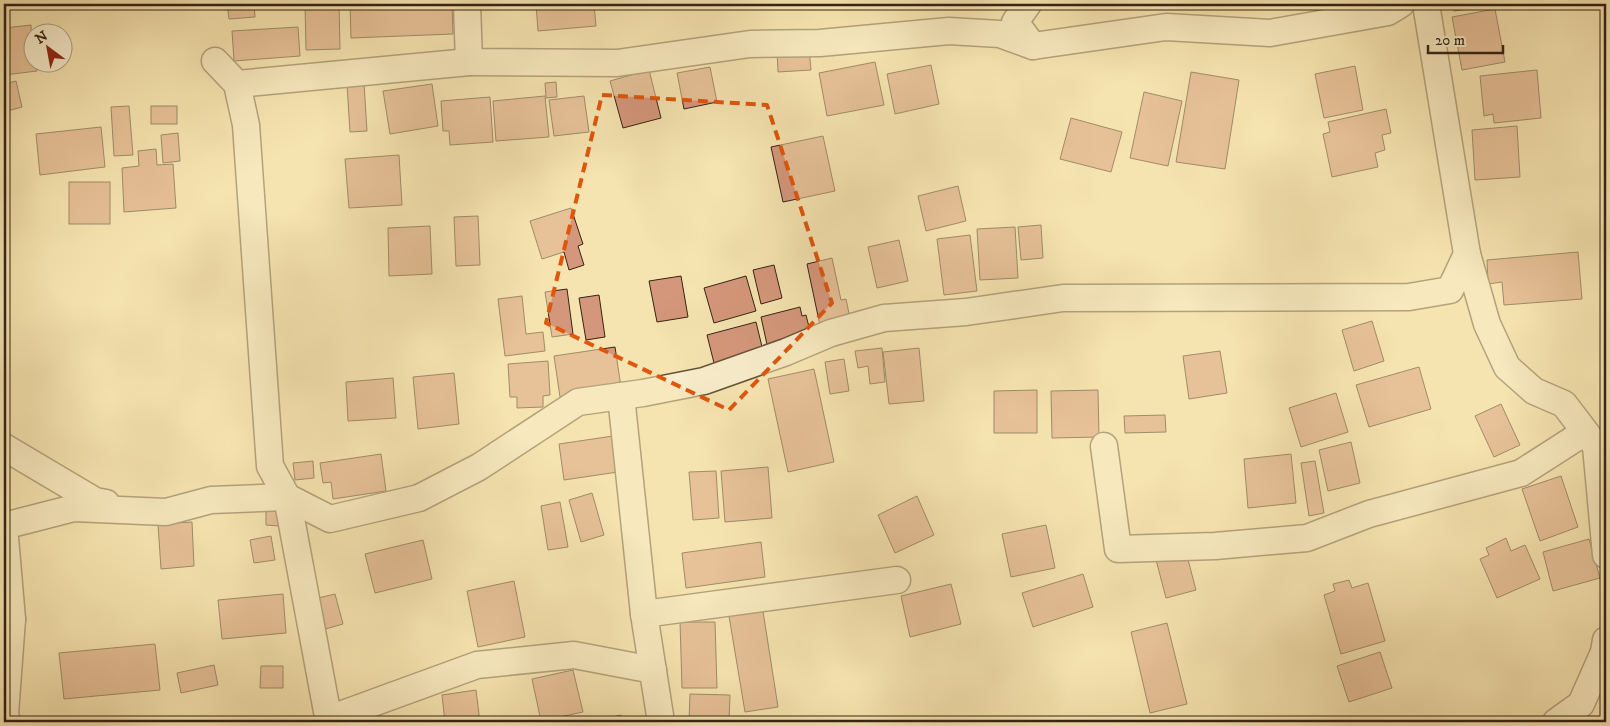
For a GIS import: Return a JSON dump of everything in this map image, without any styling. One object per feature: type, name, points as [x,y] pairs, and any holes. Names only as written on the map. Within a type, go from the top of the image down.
[{"type":"street","points":[[467,4],[469,62]]},
{"type":"street","points":[[1028,4],[1015,22],[1033,46]]},
{"type":"street","points":[[237,84],[469,62],[617,63],[750,44],[820,43],[949,31],[1000,34],[1033,46],[1166,27],[1270,33],[1388,12],[1401,4]]},
{"type":"street","points":[[1426,4],[1466,254],[1487,324],[1507,367],[1534,391],[1564,404],[1596,446],[1606,555]]},
{"type":"street","points":[[215,61],[237,84],[246,125],[270,466],[287,497],[329,720],[477,665],[574,655],[652,670]]},
{"type":"street","points":[[7,722],[5,714],[8,622],[4,526],[74,508],[166,512],[211,500],[287,497],[330,519],[419,498],[479,466],[578,402],[704,381],[786,352],[831,333],[884,318],[966,312],[1064,298],[1409,297],[1450,290],[1466,254]]},
{"type":"street","points":[[621,396],[644,614],[661,722]]},
{"type":"street","points":[[1104,446],[1118,549],[1138,549],[1215,546],[1308,538],[1369,514],[1520,472],[1586,432]]},
{"type":"street","points":[[4,447],[95,501],[166,512]]},
{"type":"street","points":[[644,614],[897,580]]},
{"type":"street","points":[[1556,722],[1581,704],[1604,652],[1606,640]]},
{"type":"highlighted area","points":[[602,95],[767,105],[832,303],[729,410],[546,323]]},
{"type":"building","points":[[227,4],[254,4],[255,17],[229,19]]},
{"type":"building","points":[[305,4],[339,4],[340,49],[306,50]]},
{"type":"building","points":[[350,4],[452,4],[453,34],[351,38]]},
{"type":"building","points":[[536,4],[594,4],[596,26],[538,31]]},
{"type":"building","points":[[1453,4],[1501,4],[1501,5],[1454,11]]},
{"type":"building","points":[[1495,9],[1505,62],[1462,70],[1452,17]]},
{"type":"building","points":[[22,26],[22,72],[29,72],[4,75],[4,28]]},
{"type":"building","points":[[298,27],[300,56],[234,61],[232,31]]},
{"type":"building","points":[[809,48],[811,70],[778,72],[777,51]]},
{"type":"building","points":[[875,62],[884,105],[827,116],[819,73]]},
{"type":"building","points":[[931,65],[939,104],[895,114],[887,74]]},
{"type":"building","points":[[1355,66],[1363,110],[1324,118],[1315,74]]},
{"type":"building","points":[[710,67],[717,102],[684,109],[677,73]]},
{"type":"building","points":[[649,70],[661,118],[623,128],[610,81]]},
{"type":"building","points":[[1537,70],[1541,118],[1494,123],[1493,114],[1484,116],[1480,76]]},
{"type":"building","points":[[1191,72],[1239,80],[1225,169],[1176,162]]},
{"type":"building","points":[[16,81],[22,107],[4,112],[4,84]]},
{"type":"building","points":[[556,82],[557,97],[546,98],[545,83]]},
{"type":"building","points":[[364,83],[367,131],[350,132],[347,85]]},
{"type":"building","points":[[432,84],[438,126],[390,134],[383,91]]},
{"type":"building","points":[[1144,92],[1182,101],[1168,166],[1130,158]]},
{"type":"building","points":[[545,96],[549,137],[496,141],[493,101]]},
{"type":"building","points":[[584,96],[589,132],[554,136],[549,100]]},
{"type":"building","points":[[490,97],[493,142],[450,145],[449,131],[443,131],[441,101]]},
{"type":"building","points":[[129,106],[133,155],[114,156],[111,107]]},
{"type":"building","points":[[151,106],[177,106],[177,124],[151,124]]},
{"type":"building","points":[[1386,109],[1391,133],[1382,135],[1385,150],[1375,153],[1378,167],[1332,177],[1323,134],[1330,132],[1328,122]]},
{"type":"building","points":[[1071,118],[1122,132],[1111,172],[1060,159]]},
{"type":"building","points":[[1517,126],[1520,177],[1475,180],[1472,130]]},
{"type":"building","points":[[101,127],[105,167],[40,175],[36,134]]},
{"type":"building","points":[[178,133],[180,161],[163,163],[161,135]]},
{"type":"building","points":[[823,136],[835,191],[783,202],[771,147]]},
{"type":"building","points":[[156,149],[157,165],[173,164],[176,208],[124,212],[122,168],[139,166],[138,151]]},
{"type":"building","points":[[399,155],[402,205],[349,208],[345,159]]},
{"type":"building","points":[[69,182],[110,182],[110,224],[69,224]]},
{"type":"building","points":[[958,186],[966,221],[926,231],[918,196]]},
{"type":"building","points":[[571,208],[583,244],[578,246],[584,265],[569,270],[564,252],[542,259],[530,221]]},
{"type":"building","points":[[478,216],[480,265],[456,266],[454,217]]},
{"type":"building","points":[[1041,225],[1043,258],[1021,260],[1018,227]]},
{"type":"building","points":[[430,226],[432,274],[389,276],[388,228]]},
{"type":"building","points":[[1015,227],[1018,278],[980,280],[977,229]]},
{"type":"building","points":[[970,235],[977,291],[944,295],[937,239]]},
{"type":"building","points":[[899,240],[908,281],[877,288],[868,247]]},
{"type":"building","points":[[1578,252],[1582,299],[1504,305],[1502,282],[1488,284],[1487,260]]},
{"type":"building","points":[[832,258],[841,300],[846,299],[852,328],[822,335],[807,264]]},
{"type":"building","points":[[774,265],[782,298],[761,304],[753,270]]},
{"type":"building","points":[[681,276],[688,317],[657,322],[649,281]]},
{"type":"building","points":[[746,276],[756,311],[714,323],[704,288]]},
{"type":"building","points":[[567,289],[573,334],[552,337],[545,292]]},
{"type":"building","points":[[599,295],[605,337],[586,340],[579,298]]},
{"type":"building","points":[[522,296],[526,334],[543,332],[545,351],[505,356],[498,299]]},
{"type":"building","points":[[800,307],[802,316],[806,315],[812,339],[768,349],[761,317]]},
{"type":"building","points":[[1372,321],[1384,361],[1354,371],[1342,330]]},
{"type":"building","points":[[756,322],[764,355],[715,367],[707,335]]},
{"type":"building","points":[[615,347],[621,387],[560,397],[554,356]]},
{"type":"building","points":[[882,348],[885,382],[870,384],[868,366],[858,368],[855,351]]},
{"type":"building","points":[[919,348],[924,401],[889,404],[883,352]]},
{"type":"building","points":[[1220,351],[1227,393],[1189,399],[1183,356]]},
{"type":"building","points":[[844,359],[849,391],[830,394],[825,362]]},
{"type":"building","points":[[548,361],[550,395],[543,396],[543,407],[517,408],[517,397],[510,397],[508,364]]},
{"type":"building","points":[[1419,367],[1431,409],[1369,427],[1356,385]]},
{"type":"building","points":[[814,369],[834,462],[788,472],[768,379]]},
{"type":"building","points":[[454,373],[459,424],[418,429],[413,377]]},
{"type":"building","points":[[393,378],[396,418],[348,421],[346,382]]},
{"type":"building","points":[[1037,390],[1037,433],[994,433],[994,391]]},
{"type":"building","points":[[1098,390],[1099,437],[1052,438],[1051,391]]},
{"type":"building","points":[[1336,393],[1348,432],[1301,447],[1289,408]]},
{"type":"building","points":[[1501,404],[1520,445],[1494,457],[1475,416]]},
{"type":"building","points":[[1165,415],[1166,432],[1125,433],[1124,416]]},
{"type":"building","points":[[613,436],[618,472],[564,480],[559,444]]},
{"type":"building","points":[[1351,442],[1360,483],[1328,491],[1319,450]]},
{"type":"building","points":[[381,454],[386,491],[333,499],[331,482],[323,483],[320,463]]},
{"type":"building","points":[[1291,454],[1296,503],[1248,508],[1244,459]]},
{"type":"building","points":[[313,461],[314,478],[295,480],[293,463]]},
{"type":"building","points":[[1315,461],[1324,513],[1309,516],[1301,463]]},
{"type":"building","points":[[768,467],[772,518],[725,522],[721,471]]},
{"type":"building","points":[[716,471],[719,518],[693,520],[689,472]]},
{"type":"building","points":[[1561,476],[1578,527],[1540,541],[1522,489]]},
{"type":"building","points":[[592,493],[604,535],[581,542],[569,500]]},
{"type":"building","points":[[917,496],[934,535],[895,553],[878,515]]},
{"type":"building","points":[[560,502],[568,547],[548,550],[541,506]]},
{"type":"building","points":[[266,508],[280,509],[279,526],[266,525]]},
{"type":"building","points":[[192,522],[194,566],[161,569],[158,524]]},
{"type":"building","points":[[1046,525],[1055,568],[1011,577],[1002,534]]},
{"type":"building","points":[[271,536],[275,560],[254,563],[250,540]]},
{"type":"building","points":[[1506,538],[1511,551],[1525,545],[1540,579],[1497,598],[1480,559],[1489,555],[1486,548]]},
{"type":"building","points":[[1589,539],[1600,578],[1553,591],[1543,552]]},
{"type":"building","points":[[423,540],[432,579],[375,593],[365,554]]},
{"type":"building","points":[[761,542],[765,577],[686,588],[682,553]]},
{"type":"building","points":[[1185,548],[1196,590],[1166,598],[1155,556]]},
{"type":"building","points":[[1083,574],[1093,607],[1033,627],[1022,593]]},
{"type":"building","points":[[1349,580],[1352,588],[1368,583],[1385,641],[1341,654],[1324,595],[1335,591],[1333,584]]},
{"type":"building","points":[[514,581],[525,637],[478,647],[467,591]]},
{"type":"building","points":[[951,584],[961,624],[910,637],[901,596]]},
{"type":"building","points":[[283,594],[286,633],[222,639],[218,600]]},
{"type":"building","points":[[335,594],[343,624],[322,630],[314,599]]},
{"type":"building","points":[[762,605],[778,707],[745,712],[728,610]]},
{"type":"building","points":[[680,622],[715,622],[717,688],[682,688]]},
{"type":"building","points":[[1167,623],[1187,704],[1150,713],[1131,632]]},
{"type":"building","points":[[155,644],[160,690],[64,699],[59,653]]},
{"type":"building","points":[[1380,652],[1392,688],[1349,702],[1337,666]]},
{"type":"building","points":[[214,665],[218,685],[181,693],[177,673]]},
{"type":"building","points":[[261,666],[283,666],[283,688],[260,688]]},
{"type":"building","points":[[573,670],[583,712],[541,721],[532,679]]},
{"type":"building","points":[[476,690],[480,722],[445,722],[442,695]]},
{"type":"building","points":[[690,694],[730,695],[729,722],[689,722]]},
{"type":"building","points":[[621,715],[623,722],[590,722]]}]
